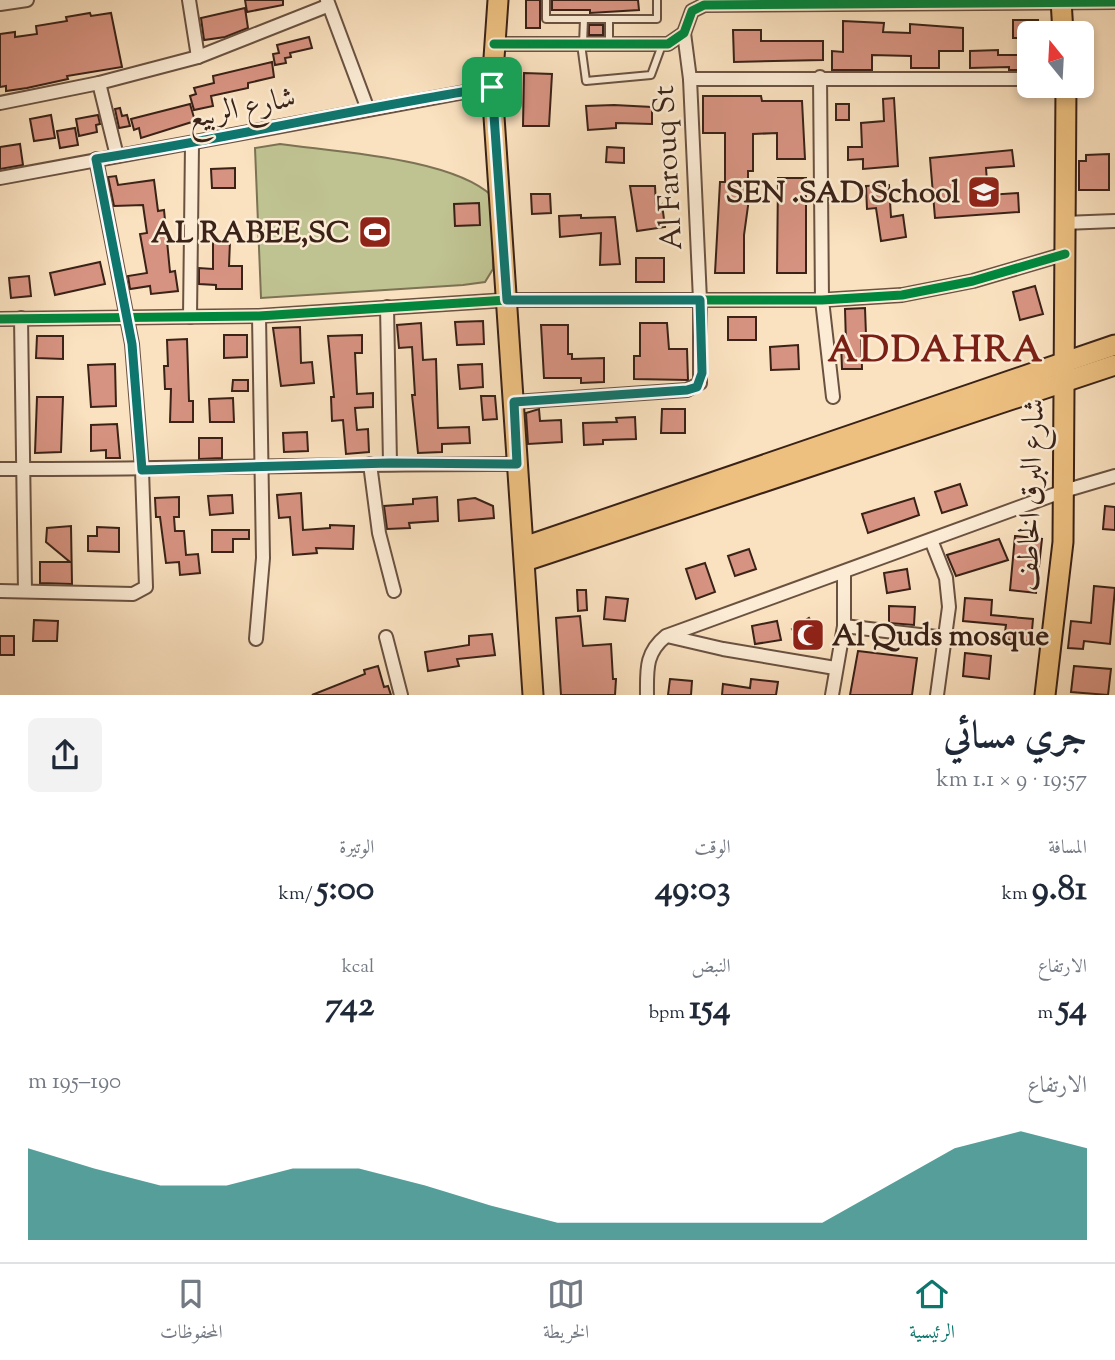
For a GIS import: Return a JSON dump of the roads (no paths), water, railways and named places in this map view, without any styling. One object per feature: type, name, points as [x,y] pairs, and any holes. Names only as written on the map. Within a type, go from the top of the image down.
[{"type":"main road","points":[[498,0],[492,87],[533,695]]},
{"type":"main road","points":[[1061,2],[1062,21]]},
{"type":"main road","name":"شارع البرق الخاطف","points":[[1045,695],[1063,542],[1066,98]]},
{"type":"main road","points":[[524,554],[1063,373],[1115,345]]},
{"type":"main road","points":[[1063,373],[1115,365]]},
{"type":"street","points":[[0,4],[27,0]]},
{"type":"street","points":[[189,0],[198,57]]},
{"type":"street","points":[[494,44],[663,44],[675,41],[684,33],[689,16],[688,0]]},
{"type":"street","points":[[689,16],[704,5],[790,2],[1115,2]]},
{"type":"street","points":[[0,103],[99,83],[198,57],[327,3],[367,107]]},
{"type":"street","name":"Al Farouq St","points":[[514,402],[687,390],[697,387],[702,373],[700,300],[690,79],[684,33]]},
{"type":"street","points":[[820,77],[822,300],[833,397]]},
{"type":"street","points":[[690,79],[1017,79]]},
{"type":"street","points":[[99,83],[117,156]]},
{"type":"street","name":"شارع الربيع","points":[[0,178],[192,144],[367,107],[492,87]]},
{"type":"street","points":[[190,317],[192,144]]},
{"type":"street","points":[[0,591],[133,594],[146,587],[136,380],[127,317],[96,159]]},
{"type":"street","points":[[1064,223],[1115,221]]},
{"type":"street","points":[[0,318],[259,316],[507,300],[822,300],[937,290],[1065,254]]},
{"type":"street","points":[[387,307],[390,463]]},
{"type":"street","points":[[256,639],[263,558],[259,316]]},
{"type":"street","points":[[21,318],[25,592]]},
{"type":"street","points":[[0,469],[142,470],[390,463],[517,464]]},
{"type":"street","points":[[370,464],[379,533],[394,591]]},
{"type":"street","points":[[647,695],[648,659],[651,650],[666,636],[1064,491],[1115,476]]},
{"type":"street","points":[[931,540],[948,592],[937,695]]},
{"type":"street","points":[[832,695],[844,626],[844,573]]},
{"type":"street","points":[[844,626],[945,638]]},
{"type":"street","points":[[666,636],[723,649],[835,668]]},
{"type":"street","points":[[386,637],[401,695]]},
{"type":"lane","points":[[546,0],[546,19],[657,19],[657,0]]},
{"type":"lane","points":[[584,19],[582,44],[586,81],[651,75],[663,44]]},
{"type":"lane","points":[[609,19],[609,44]]},
{"type":"place","name":"SEN .SAD School","points":[[984,192]]},
{"type":"place","name":"AL RABEE,SC","points":[[375,232]]},
{"type":"place","name":"Al Quds mosque","points":[[808,635]]},
{"type":"district","name":"ADDAHRA","points":[[936,348]]}]
